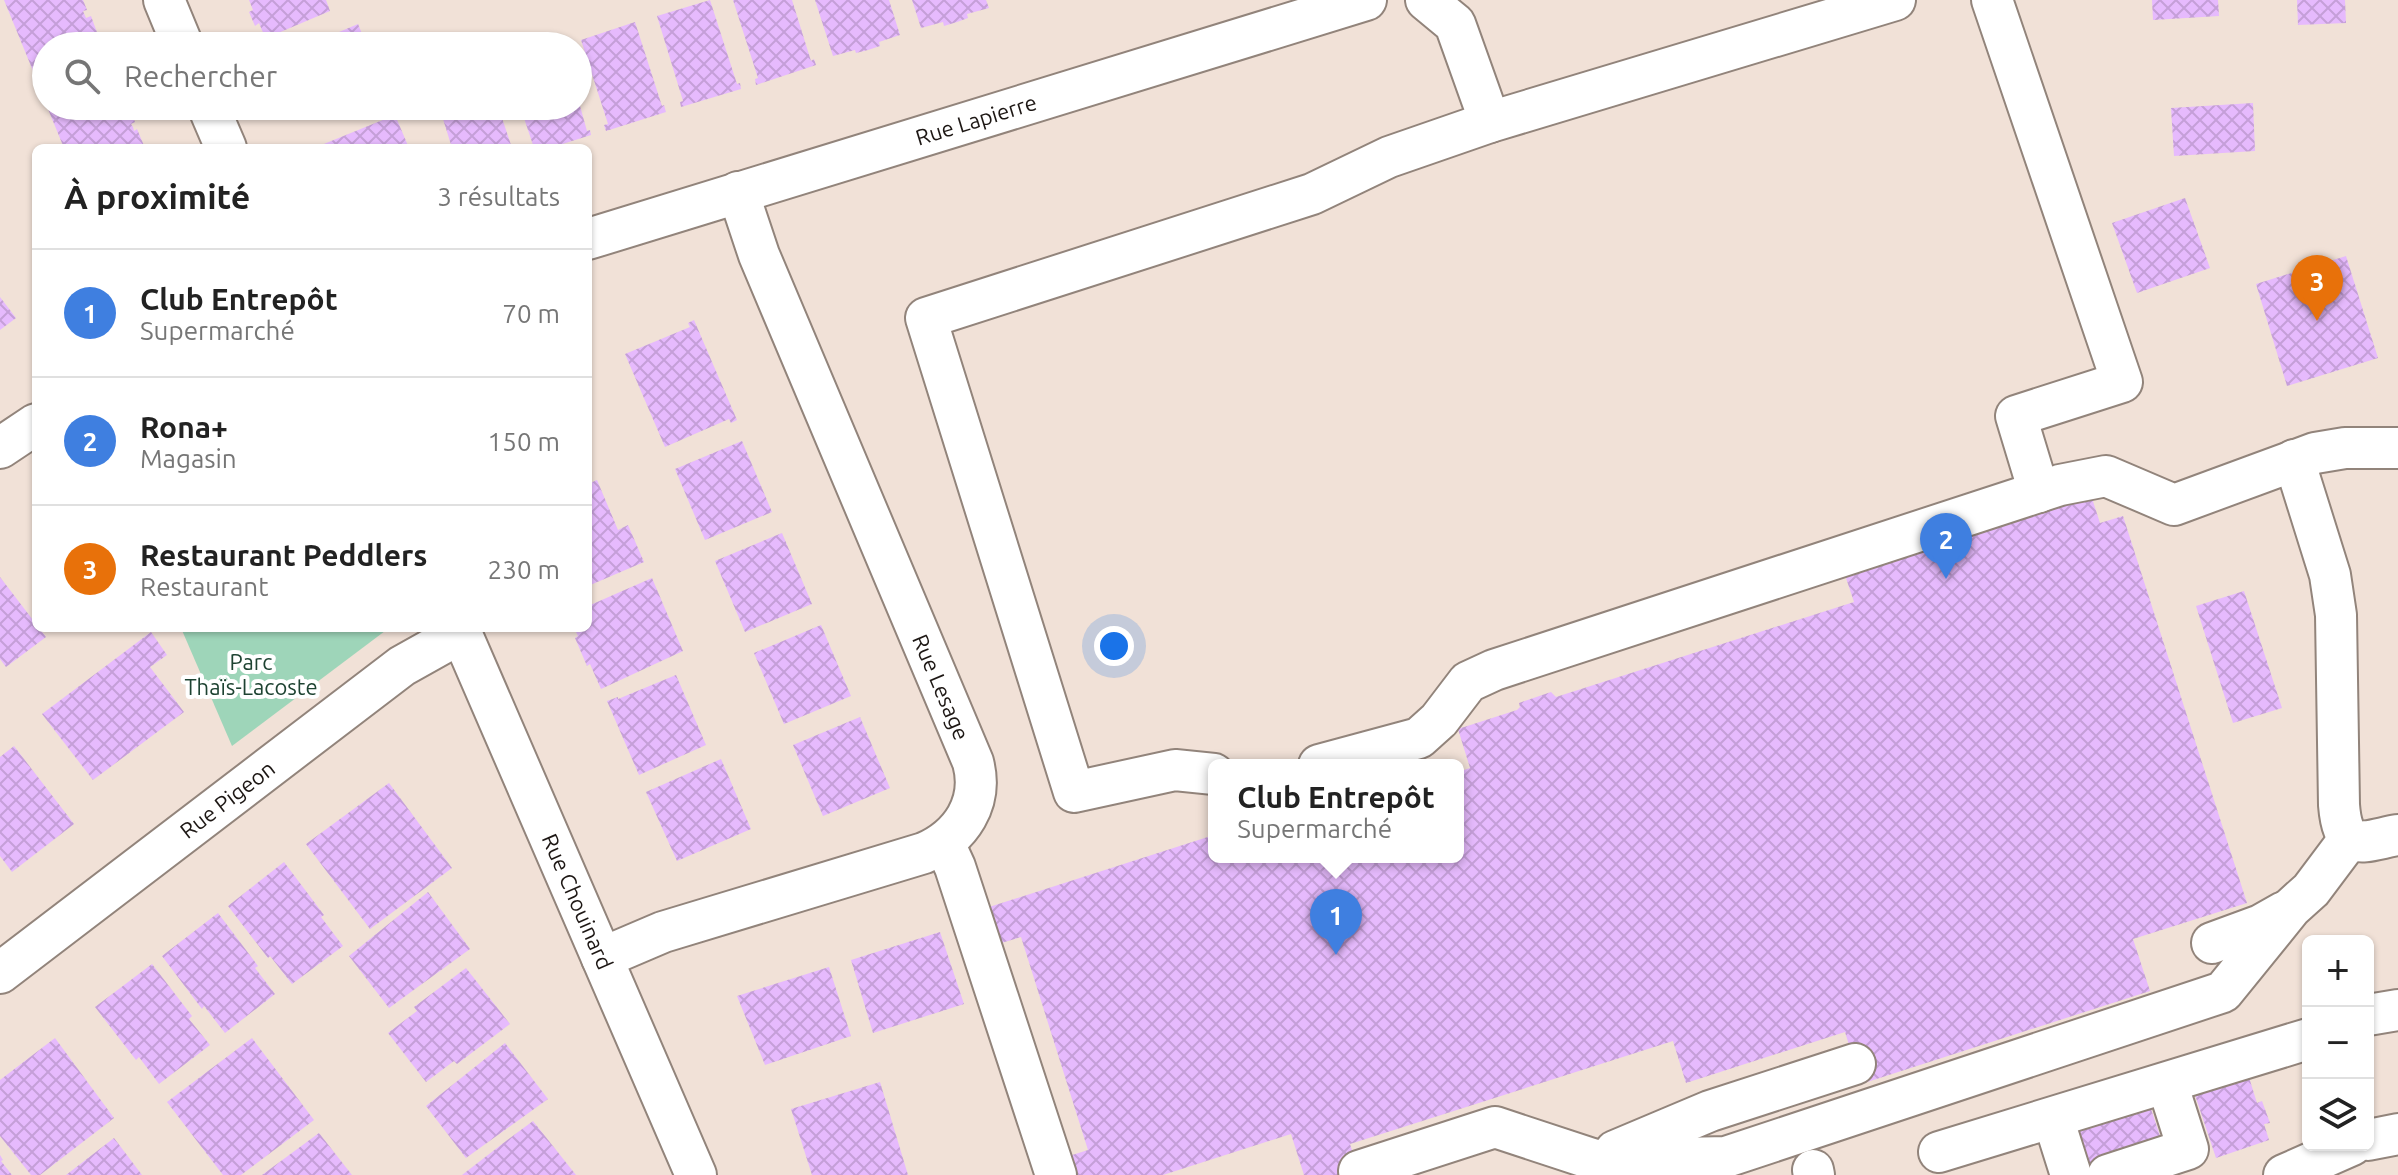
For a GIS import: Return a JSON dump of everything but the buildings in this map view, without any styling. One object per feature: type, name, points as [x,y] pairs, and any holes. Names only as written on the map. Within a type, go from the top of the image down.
[{"type":"street","points":[[164,0],[177,32]]},
{"type":"street","name":"Rue Lapierre","points":[[592,238],[1366,0]]},
{"type":"street","points":[[1426,0],[1455,24],[1490,122]]},
{"type":"street","points":[[1208,773],[1175,770],[1074,792],[926,318],[1312,194],[1389,157],[1490,122],[1895,0]]},
{"type":"street","points":[[1992,0],[2122,382],[2016,416],[2039,492]]},
{"type":"street","points":[[214,120],[224,144]]},
{"type":"street","name":"Rue Lesage","points":[[602,958],[663,932],[904,860],[944,843],[963,823],[975,798],[977,786],[973,762],[759,255],[738,192]]},
{"type":"street","points":[[0,448],[32,427]]},
{"type":"street","points":[[1341,759],[1419,738],[1439,720],[1468,682],[1494,670],[2039,492],[2106,476],[2174,505],[2332,449],[2398,448]]},
{"type":"street","points":[[2294,460],[2330,575],[2336,615],[2340,819],[2343,831],[2350,838],[2376,842],[2398,835]]},
{"type":"street","name":"Rue Pigeon","points":[[0,973],[402,666],[458,632]]},
{"type":"street","name":"Rue Chouinard","points":[[460,632],[696,1175]]},
{"type":"street","points":[[1359,1171],[1495,1127],[1595,1160],[1726,1157],[2223,992],[2291,908],[2311,890],[2350,838]]},
{"type":"street","points":[[944,843],[955,867],[1056,1175]]},
{"type":"street","points":[[2212,943],[2261,925],[2291,908]]},
{"type":"street","points":[[2374,1012],[2398,1010]]},
{"type":"street","points":[[1939,1152],[2302,1041]]},
{"type":"street","points":[[1552,1175],[1710,1111],[1855,1064]]},
{"type":"street","points":[[2108,1175],[2188,1149],[2167,1083]]},
{"type":"street","points":[[2053,1118],[2071,1175]]},
{"type":"street","points":[[2374,1139],[2398,1134]]},
{"type":"street","points":[[2284,1175],[2338,1151]]},
{"type":"green space","name":"Parc Thaïs-Lacoste","points":[[183,632],[384,632],[232,746]]},
{"type":"place","name":"Restaurant Peddlers","points":[[2317,321]]},
{"type":"place","name":"Rona+","points":[[1946,579]]},
{"type":"place","name":"Club Entrepôt","points":[[1336,955]]}]
